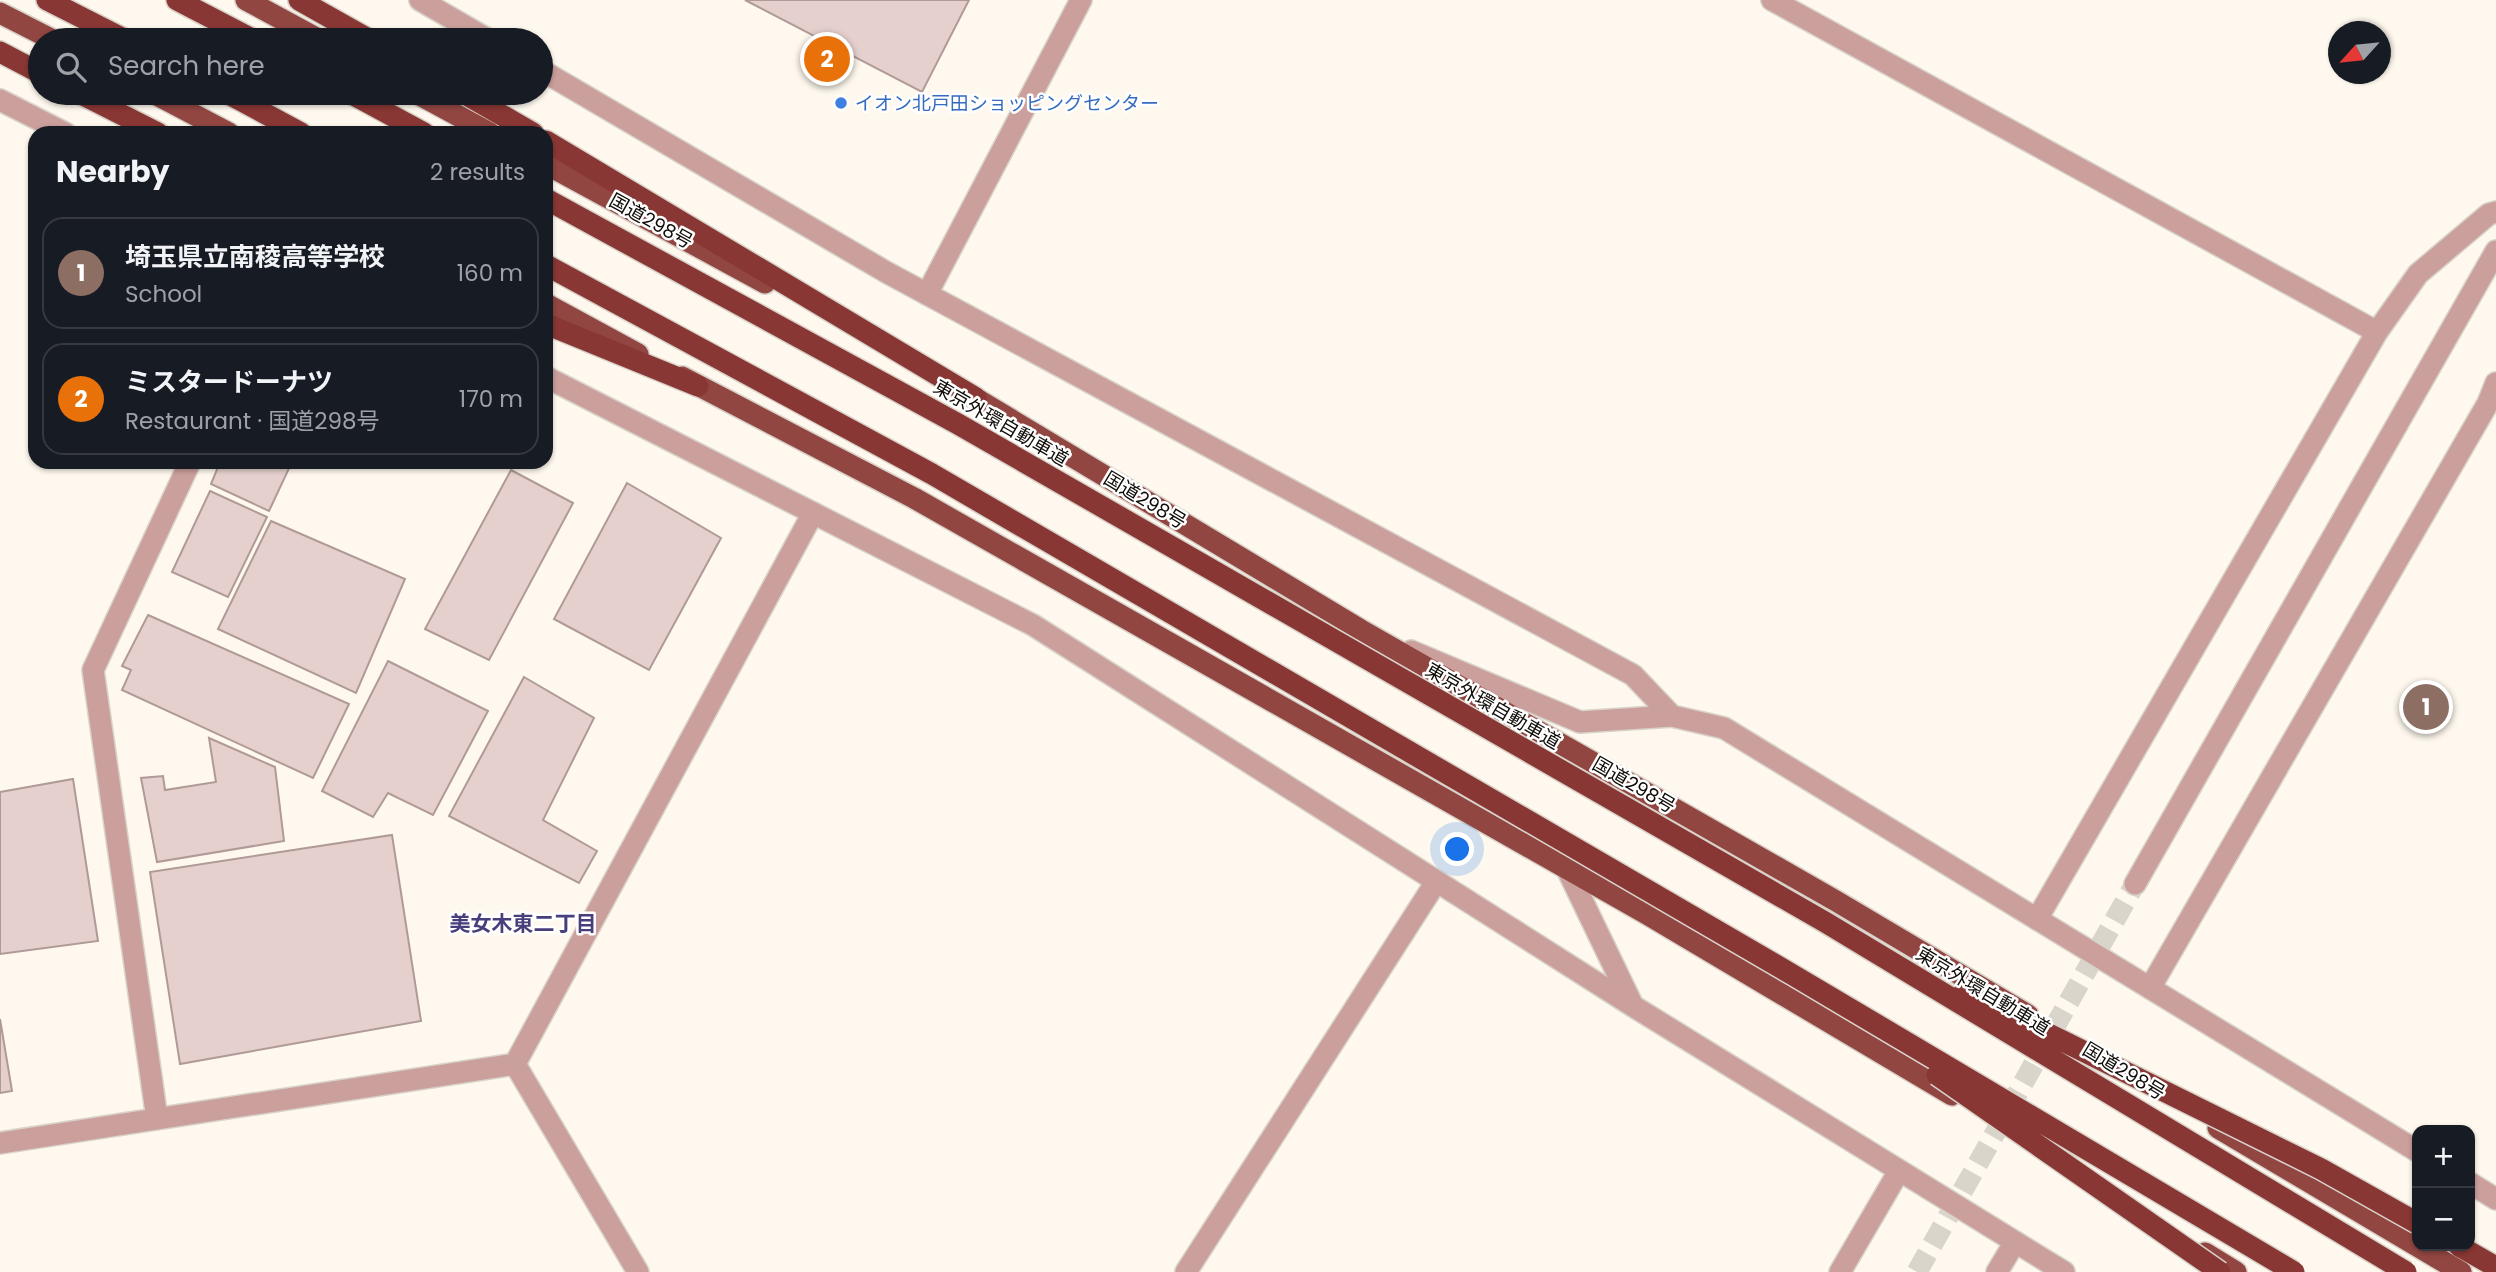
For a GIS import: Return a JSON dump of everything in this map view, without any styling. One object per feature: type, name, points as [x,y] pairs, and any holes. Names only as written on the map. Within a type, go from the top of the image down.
[{"type":"highway","points":[[47,0],[102,28]]},
{"type":"highway","points":[[177,0],[231,28]]},
{"type":"highway","points":[[246,0],[298,28]]},
{"type":"highway","points":[[299,0],[349,28]]},
{"type":"highway","points":[[0,13],[29,28]]},
{"type":"highway","points":[[0,52],[28,67]]},
{"type":"highway","points":[[103,105],[144,126]]},
{"type":"highway","points":[[176,105],[216,126]]},
{"type":"highway","points":[[249,105],[288,126]]},
{"type":"highway","points":[[372,105],[411,126]]},
{"type":"highway","points":[[438,105],[477,126]]},
{"type":"highway","points":[[484,105],[521,126]]},
{"type":"highway","points":[[553,145],[976,398]]},
{"type":"highway","name":"国道298号","points":[[553,167],[976,398],[1361,630],[1836,901],[2461,1272]]},
{"type":"highway","name":"東京外環自動車道","points":[[553,204],[970,431],[1825,922],[2406,1272]]},
{"type":"highway","points":[[553,269],[932,474],[1793,975],[2294,1272]]},
{"type":"highway","points":[[553,308],[914,498],[1647,914],[1913,1070],[2236,1272]]},
{"type":"highway","points":[[553,327],[698,386]]},
{"type":"highway","points":[[1825,922],[2321,1169],[2412,1220]]},
{"type":"highway","points":[[1793,975],[2220,1272]]},
{"type":"highway","points":[[2468,1251],[2496,1266]]},
{"type":"street","points":[[420,0],[468,28]]},
{"type":"street","points":[[928,294],[1082,0]]},
{"type":"street","points":[[1772,0],[2377,332]]},
{"type":"street","points":[[553,77],[928,294],[1633,675],[1672,716]]},
{"type":"street","points":[[0,100],[51,126]]},
{"type":"street","points":[[2037,919],[2377,332],[2418,274],[2489,214],[2496,212]]},
{"type":"street","points":[[2135,884],[2496,251]]},
{"type":"street","points":[[553,381],[1033,625],[1633,1006],[2064,1272]]},
{"type":"street","points":[[2150,988],[2488,403],[2496,383]]},
{"type":"street","points":[[157,1119],[93,670],[187,469]]},
{"type":"street","points":[[515,1064],[813,513]]},
{"type":"street","points":[[1361,630],[1580,722],[1672,716],[1724,728],[2412,1148]]},
{"type":"street","points":[[1567,869],[1633,1006]]},
{"type":"street","points":[[1186,1272],[1436,882]]},
{"type":"street","points":[[0,1143],[515,1064]]},
{"type":"street","points":[[515,1064],[638,1272]]},
{"type":"street","points":[[1840,1272],[1899,1171]]},
{"type":"street","points":[[2475,1186],[2496,1199]]},
{"type":"street","points":[[1997,1272],[2015,1242]]},
{"type":"building","points":[[745,0],[969,0],[922,92]]},
{"type":"building","points":[[217,469],[289,469],[269,511],[211,484]]},
{"type":"building","points":[[511,470],[573,503],[489,660],[425,629]]},
{"type":"building","points":[[627,483],[721,538],[649,670],[554,619]]},
{"type":"building","points":[[210,491],[267,517],[228,597],[172,572]]},
{"type":"building","points":[[271,521],[405,579],[356,693],[218,629]]},
{"type":"building","points":[[148,615],[349,704],[313,778],[122,690],[131,670],[122,666]]},
{"type":"building","points":[[388,661],[488,711],[433,815],[388,793],[373,817],[322,791]]},
{"type":"building","points":[[524,677],[594,718],[543,820],[597,851],[579,883],[449,816]]},
{"type":"building","points":[[209,738],[275,767],[284,841],[157,862],[141,778],[163,776],[165,790],[216,782]]},
{"type":"building","points":[[73,779],[98,941],[0,954],[0,792]]},
{"type":"building","points":[[392,835],[421,1021],[180,1064],[150,872]]},
{"type":"building","points":[[0,1019],[12,1091],[0,1093]]},
{"type":"tunnel","points":[[1917,1272],[2135,884]]},
{"type":"place","name":"ミスタードーナツ","points":[[827,59]]},
{"type":"place","name":"イオン北戸田ショッピングセンター","points":[[841,103]]},
{"type":"place","name":"埼玉県立南稜高等学校","points":[[2426,707]]},
{"type":"district","name":"美女木東二丁目","points":[[523,923]]}]
